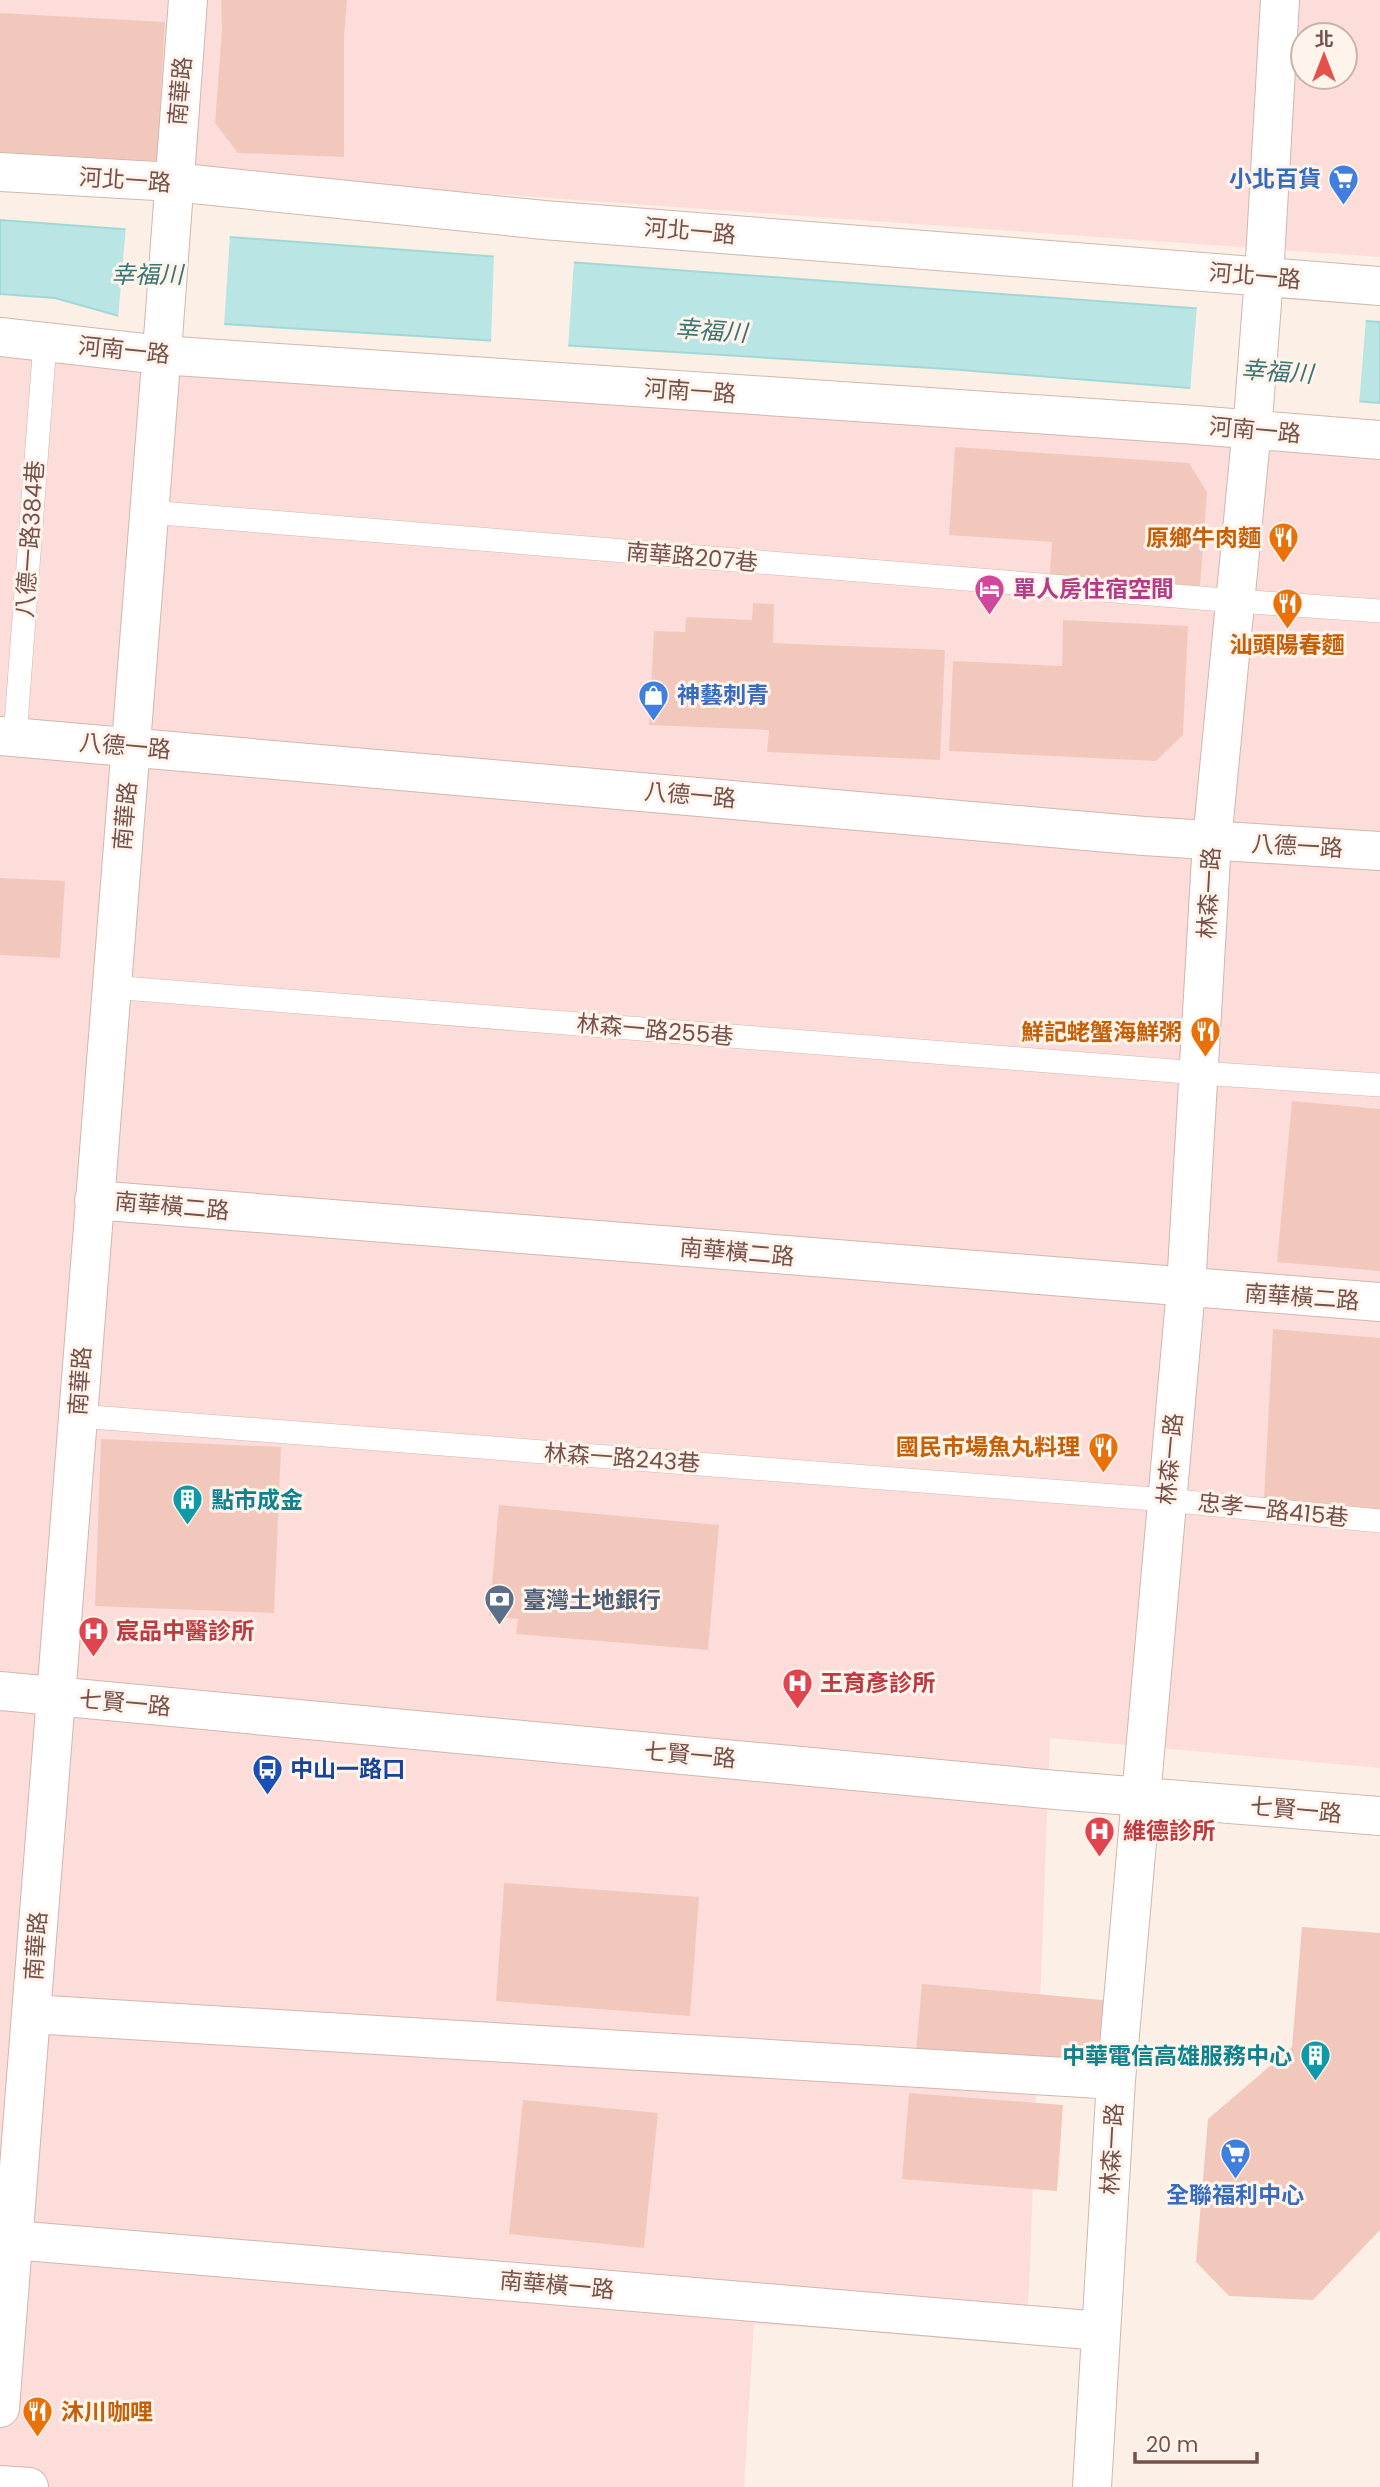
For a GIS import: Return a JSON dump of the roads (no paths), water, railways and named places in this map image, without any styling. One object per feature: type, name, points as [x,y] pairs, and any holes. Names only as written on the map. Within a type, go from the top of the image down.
[{"type":"street","name":"南華路","points":[[0,2408],[188,0]]},
{"type":"street","points":[[1264,277],[1280,0]]},
{"type":"street","name":"河北一路","points":[[0,172],[173,182],[558,221],[1380,286]]},
{"type":"street","name":"林森一路","points":[[1092,2487],[1116,2080],[1185,1288],[1212,841],[1237,601],[1264,277]]},
{"type":"street","name":"河南一路","points":[[0,337],[161,355],[1196,425],[1380,440]]},
{"type":"street","name":"八德一路","points":[[7,736],[1212,841],[1380,851]]},
{"type":"street","name":"南華橫二路","points":[[94,1199],[1380,1302]]},
{"type":"street","name":"七賢一路","points":[[0,1691],[1141,1797],[1380,1816]]},
{"type":"street","points":[[31,2014],[1116,2080]]},
{"type":"street","name":"南華橫一路","points":[[13,2240],[1101,2331]]},
{"type":"street","points":[[0,2485],[29,2487]]},
{"type":"lane","name":"八德一路384巷","points":[[7,736],[45,342]]},
{"type":"lane","name":"南華路207巷","points":[[148,512],[1380,611]]},
{"type":"lane","name":"林森一路255巷","points":[[110,987],[1380,1085]]},
{"type":"lane","name":"林森一路243巷","points":[[78,1416],[1167,1500]]},
{"type":"lane","name":"忠孝一路415巷","points":[[1167,1500],[1380,1521]]},
{"type":"water","name":"幸福川","points":[[0,220],[1380,322],[1380,403],[948,369],[126,318],[55,298],[0,294]]},
{"type":"place","name":"小北百貨","points":[[1344,206]]},
{"type":"place","name":"原鄉牛肉麵","points":[[1284,565]]},
{"type":"place","name":"單人房住宿空間","points":[[990,616]]},
{"type":"place","name":"汕頭陽春麵","points":[[1287,631]]},
{"type":"place","name":"神藝刺青","points":[[654,722]]},
{"type":"place","name":"鮮記蛯蟹海鮮粥","points":[[1205,1059]]},
{"type":"place","name":"國民市場魚丸料理","points":[[1103,1474]]},
{"type":"place","name":"點市成金","points":[[188,1527]]},
{"type":"place","name":"臺灣土地銀行","points":[[500,1627]]},
{"type":"place","name":"宸品中醫診所","points":[[93,1658]]},
{"type":"place","name":"王育彥診所","points":[[797,1710]]},
{"type":"place","name":"中山一路口","points":[[267,1796]]},
{"type":"place","name":"維德診所","points":[[1100,1858]]},
{"type":"place","name":"中華電信高雄服務中心","points":[[1315,2083]]},
{"type":"place","name":"全聯福利中心","points":[[1235,2181]]},
{"type":"place","name":"沐川咖哩","points":[[38,2439]]}]
